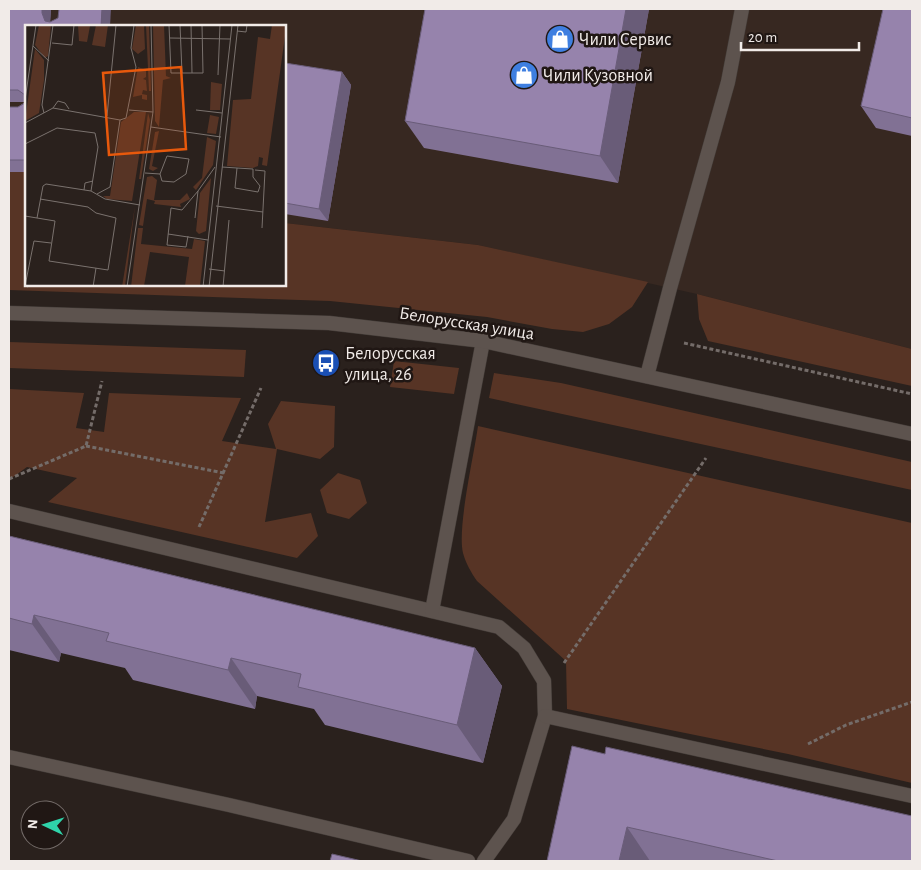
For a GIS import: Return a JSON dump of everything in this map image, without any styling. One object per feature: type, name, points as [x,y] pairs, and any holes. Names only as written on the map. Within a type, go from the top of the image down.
[{"type":"street","points":[[647,376],[728,82],[742,9]]},
{"type":"street","name":"Белорусская улица","points":[[9,313],[329,323],[483,341],[912,434]]},
{"type":"street","points":[[432,611],[483,341]]},
{"type":"street","points":[[9,510],[499,627],[524,648],[544,681],[545,716],[514,819],[484,861]]},
{"type":"street","points":[[545,716],[912,796]]},
{"type":"street","points":[[9,757],[230,805],[468,861]]},
{"type":"path","points":[[657,337],[912,394]]},
{"type":"path","points":[[86,446],[102,381]]},
{"type":"path","points":[[208,508],[261,388]]},
{"type":"path","points":[[9,479],[86,446],[224,472]]},
{"type":"path","points":[[544,681],[566,661],[706,458]]},
{"type":"path","points":[[770,764],[846,724],[912,702]]},
{"type":"shaded area","points":[[9,9],[912,9],[912,349],[697,294],[478,245],[286,223],[286,25],[25,25],[25,172],[9,172]]},
{"type":"shaded area","points":[[9,172],[25,172],[25,286],[286,286],[286,223],[478,245],[648,282],[632,307],[609,324],[583,332],[552,329],[487,317],[330,301],[9,290]]},
{"type":"shaded area","points":[[697,294],[912,349],[912,386],[708,341],[699,319]]},
{"type":"shaded area","points":[[9,342],[246,350],[244,377],[9,368]]},
{"type":"shaded area","points":[[394,361],[459,368],[454,394],[390,387]]},
{"type":"shaded area","points":[[494,373],[561,383],[912,462],[912,490],[489,398]]},
{"type":"shaded area","points":[[9,389],[84,393],[76,428],[104,432],[109,393],[241,398],[222,441],[276,449],[268,424],[281,401],[335,406],[334,447],[320,459],[277,449],[265,522],[311,513],[318,536],[297,558],[48,502],[77,478],[27,467],[9,480]]},
{"type":"shaded area","points":[[478,426],[912,523],[912,783],[788,754],[567,709],[566,661],[477,581],[464,557],[462,527]]},
{"type":"shaded area","points":[[338,473],[360,480],[367,503],[349,519],[327,513],[320,490]]},
{"type":"building","points":[[9,9],[42,9],[45,21],[50,22],[58,18],[59,9],[102,9],[101,25],[25,25],[25,95],[18,90],[9,90]]},
{"type":"building","points":[[425,9],[626,9],[600,156],[405,121]]},
{"type":"building","points":[[883,9],[912,9],[912,118],[861,106]]},
{"type":"building","points":[[286,63],[342,72],[319,209],[286,203]]},
{"type":"building","points":[[25,103],[25,160],[9,160],[9,107],[18,107]]},
{"type":"building","points":[[9,536],[475,648],[457,725],[298,687],[301,674],[231,658],[228,670],[106,641],[109,633],[34,615],[32,624],[9,618]]},
{"type":"building","points":[[572,746],[605,754],[606,747],[912,816],[912,861],[778,861],[627,827],[619,861],[547,861]]},
{"type":"building","points":[[332,854],[362,861],[330,861]]},
{"type":"place","name":"Чили Сервис","points":[[560,39]]},
{"type":"place","name":"Чили Кузовной","points":[[524,75]]},
{"type":"place","name":"Белорусская улица, 26","points":[[326,363]]}]
